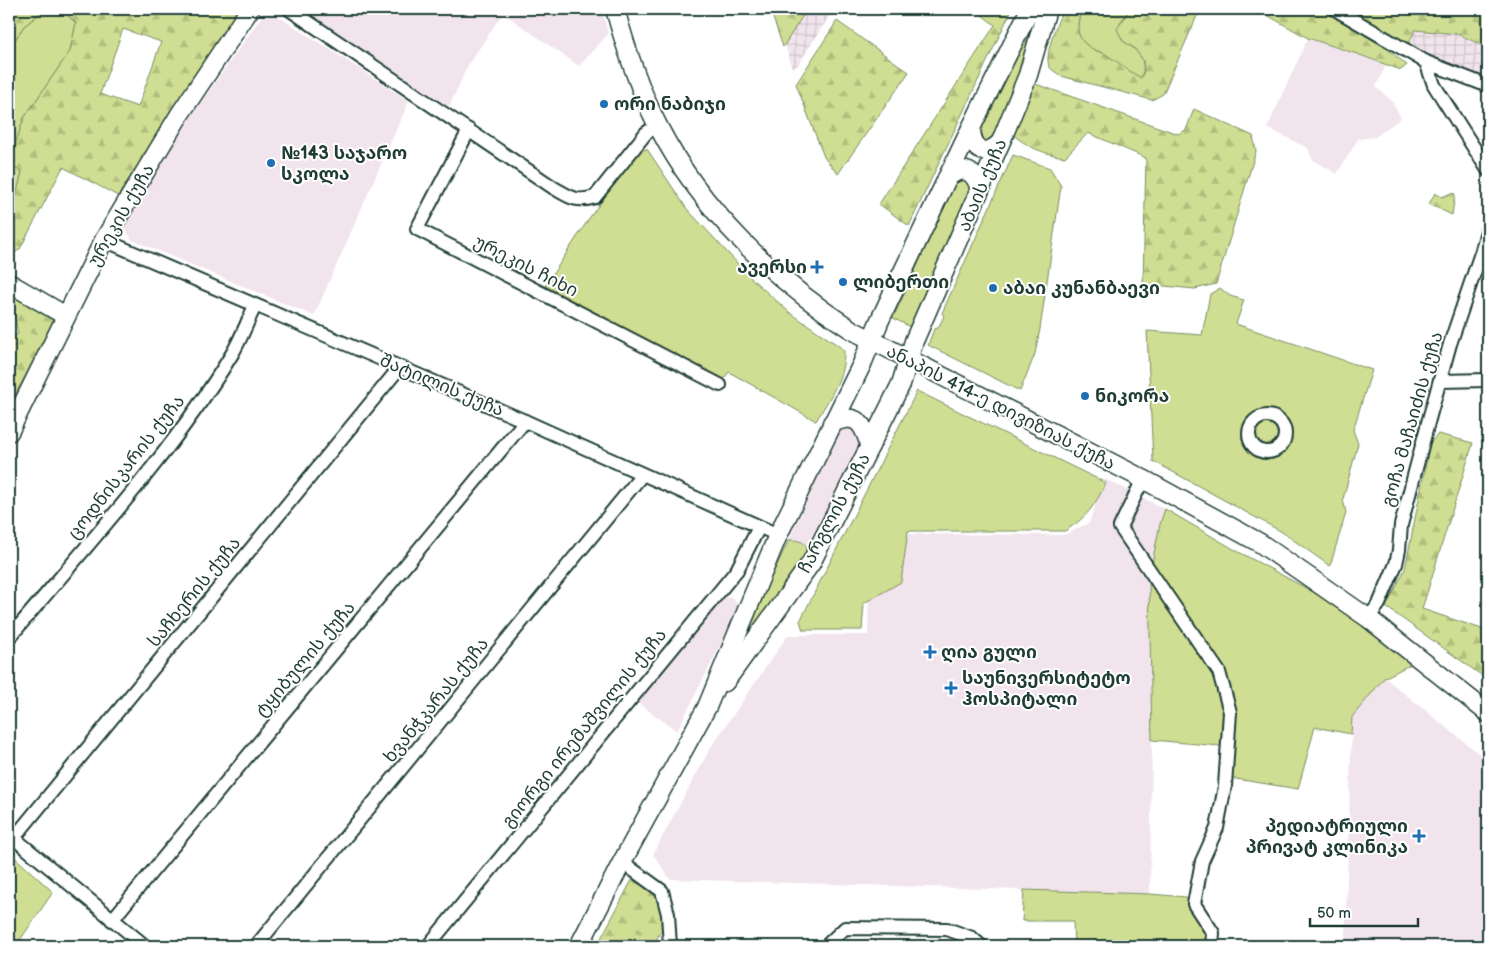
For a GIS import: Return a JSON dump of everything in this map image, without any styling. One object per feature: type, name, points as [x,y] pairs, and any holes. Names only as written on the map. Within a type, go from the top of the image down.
[{"type":"street","name":"ურეკის ქუჩა","points":[[9,432],[104,240],[180,114],[250,9]]},
{"type":"street","points":[[289,9],[554,188],[574,199],[584,200],[595,197],[646,133],[658,125]]},
{"type":"street","name":"ანაპის 414-ე დივიზიას ქუჩა","points":[[615,9],[630,59],[658,125],[672,150],[702,193],[742,240],[778,275],[822,311],[852,330],[1143,479],[1260,543],[1368,618],[1488,713]]},
{"type":"street","name":"აბაის ქუჩა","points":[[872,340],[947,178],[1030,9]]},
{"type":"street","name":"აბაის ქუჩა","points":[[909,359],[914,341],[1028,75],[1047,9]]},
{"type":"street","points":[[1335,9],[1426,62],[1488,86]]},
{"type":"street","points":[[1426,62],[1434,85],[1488,170]]},
{"type":"street","points":[[971,128],[974,144],[978,149],[990,151],[1000,143]]},
{"type":"street","name":"ურეკის ჩიხი","points":[[469,130],[417,229],[720,385]]},
{"type":"street","points":[[947,178],[954,173],[965,171],[972,174],[977,180],[980,190]]},
{"type":"street","name":"გოჩა მაჩაიძის ქუჩა","points":[[1368,618],[1379,604],[1396,564],[1401,525],[1450,344],[1488,227]]},
{"type":"street","name":"შატილის ქუჩა","points":[[104,240],[525,421],[778,536]]},
{"type":"street","points":[[9,283],[66,316]]},
{"type":"street","name":"ცოდნისკარის ქუჩა","points":[[9,638],[150,469],[204,396],[233,352],[254,306]]},
{"type":"street","name":"ჩარგლის ქუჩა","points":[[579,946],[622,862],[707,707],[778,536],[872,340]]},
{"type":"street","name":"ჩარგლის ქუჩა","points":[[707,707],[811,563],[901,384],[909,359]]},
{"type":"street","name":"საჩხერის ქუჩა","points":[[12,836],[400,367]]},
{"type":"street","points":[[1440,381],[1488,380]]},
{"type":"street","points":[[832,424],[842,419],[854,419],[860,423],[866,432],[870,446]]},
{"type":"street","name":"ტყიბულის ქუჩა","points":[[112,920],[525,421]]},
{"type":"street","name":"ხვანჭკარას ქუჩა","points":[[256,946],[642,475]]},
{"type":"street","points":[[1143,479],[1120,527],[1219,672],[1230,712],[1224,786],[1217,828],[1202,861],[1194,904],[1213,933],[1212,946]]},
{"type":"street","name":"გიორგი ირემაშვილის ქუჩა","points":[[428,946],[737,570],[759,527]]},
{"type":"street","points":[[12,836],[145,946]]},
{"type":"street","points":[[622,862],[662,890],[668,914],[670,946]]},
{"type":"street","points":[[826,946],[845,928],[947,929],[972,938],[981,946]]},
{"type":"shaded area","name":"№143 საჯარო სკოლა","points":[[267,9],[409,101],[314,316],[132,240],[124,227],[128,215],[195,111]]},
{"type":"shaded area","points":[[304,9],[602,9],[608,34],[579,66],[503,13],[468,65],[449,107]]},
{"type":"shaded area","points":[[796,9],[834,9],[798,65],[792,68],[781,32]]},
{"type":"shaded area","points":[[1415,30],[1458,34],[1488,48],[1488,79],[1438,61],[1408,45]]},
{"type":"shaded area","points":[[1308,38],[1386,65],[1376,87],[1391,100],[1401,118],[1375,137],[1358,139],[1337,174],[1312,159],[1308,148],[1267,128]]},
{"type":"shaded area","points":[[847,425],[864,436],[807,555],[789,540],[840,428]]},
{"type":"shaded area","name":"საუნივერსიტეტო ჰოსპიტალი","points":[[1105,479],[1165,509],[1149,578],[1152,740],[1150,894],[670,879],[653,854],[711,747],[788,635],[868,635],[870,534],[1064,535],[1089,523]]},
{"type":"shaded area","points":[[715,597],[733,598],[739,608],[677,731],[635,701]]},
{"type":"shaded area","name":"პედიატრიული პრივატ კლინიკა","points":[[1384,677],[1488,761],[1488,946],[1345,946],[1352,717]]},
{"type":"green space","points":[[9,9],[46,9],[24,26],[9,49]]},
{"type":"green space","points":[[46,9],[61,9],[76,23],[70,51],[24,118],[9,163],[9,49],[24,26]]},
{"type":"green space","points":[[61,9],[239,9],[118,196],[63,167],[20,249],[9,257],[9,215],[12,213],[22,172],[9,165],[9,163],[24,118],[70,51],[76,23]],"holes":[[[123,29],[161,42],[138,107],[100,94]]]},
{"type":"green space","points":[[770,9],[807,9],[783,47]]},
{"type":"green space","points":[[974,9],[1012,9],[909,226],[879,204],[995,25]]},
{"type":"green space","points":[[1063,9],[1108,9],[1080,14],[1078,29],[1080,37],[1086,45],[1110,57],[1141,78],[1144,71],[1143,60],[1134,48],[1123,41],[1117,29],[1130,9],[1200,9],[1163,94],[1152,100],[1061,76],[1051,69],[1048,54]]},
{"type":"green space","points":[[1108,9],[1130,9],[1120,23],[1123,41],[1137,52],[1142,61],[1143,72],[1141,78],[1125,70],[1105,54],[1090,48],[1081,40],[1077,30],[1080,14]]},
{"type":"green space","points":[[1256,9],[1321,9],[1386,48],[1407,65],[1401,70],[1308,38]]},
{"type":"green space","points":[[1348,9],[1488,9],[1488,48],[1458,34],[1415,30],[1408,45]]},
{"type":"green space","points":[[1037,10],[1042,11],[995,143],[983,145],[977,137]]},
{"type":"green space","points":[[837,21],[909,72],[838,174],[824,157],[796,84]]},
{"type":"green space","points":[[1030,82],[1178,134],[1186,130],[1194,109],[1253,136],[1256,151],[1216,284],[1195,289],[1143,284],[1146,158],[1088,133],[1065,157],[1043,152],[1023,142],[1011,133]]},
{"type":"green space","points":[[647,149],[687,209],[752,279],[789,312],[844,351],[844,361],[839,379],[816,421],[729,372],[723,380],[545,286],[590,217],[639,151]]},
{"type":"green space","points":[[1013,155],[1050,168],[1061,186],[1035,354],[1020,391],[928,345],[934,329],[938,328],[944,316],[942,313]]},
{"type":"green space","points":[[9,165],[22,172],[12,213],[9,215]]},
{"type":"green space","points":[[962,175],[974,185],[912,328],[893,318],[958,178]]},
{"type":"green space","points":[[1435,193],[1442,197],[1451,193],[1455,194],[1452,215],[1429,204]]},
{"type":"green space","points":[[1220,288],[1230,296],[1244,300],[1236,324],[1372,370],[1353,430],[1358,444],[1343,499],[1346,513],[1330,566],[1282,532],[1153,461],[1147,331],[1202,335],[1210,294]]},
{"type":"green space","points":[[9,291],[59,316],[9,406],[9,337],[18,334]]},
{"type":"green space","points":[[917,391],[1106,483],[1089,511],[1065,531],[908,531],[901,582],[864,603],[862,630],[803,630],[800,621]]},
{"type":"green space","points":[[1438,434],[1473,443],[1422,609],[1488,631],[1488,680],[1386,607],[1405,569],[1430,443]]},
{"type":"green space","points":[[1165,509],[1237,551],[1343,608],[1413,663],[1384,678],[1352,717],[1351,734],[1315,727],[1298,789],[1230,778],[1231,747],[1152,740],[1149,578]]},
{"type":"green space","points":[[789,540],[803,543],[807,547],[807,555],[725,673]]},
{"type":"green space","points":[[9,852],[53,892],[16,946],[9,946]]},
{"type":"green space","points":[[632,880],[655,893],[665,923],[653,946],[597,946]]},
{"type":"green space","points":[[1024,890],[1186,897],[1209,933],[1207,946],[1074,946],[1073,921],[1022,921]]},
{"type":"place","name":"ორი ნაბიჯი","points":[[604,104]]},
{"type":"place","name":"№143 საჯარო სკოლა","points":[[271,163]]},
{"type":"place","name":"ავერსი","points":[[817,267]]},
{"type":"place","name":"ლიბერთი","points":[[843,282]]},
{"type":"place","name":"აბაი კუნანბაევი","points":[[993,288]]},
{"type":"place","name":"ნიკორა","points":[[1085,396]]},
{"type":"place","name":"ღია გული","points":[[930,652]]},
{"type":"place","name":"საუნივერსიტეტო ჰოსპიტალი","points":[[951,688]]},
{"type":"place","name":"პედიატრიული პრივატ კლინიკა","points":[[1419,836]]}]
